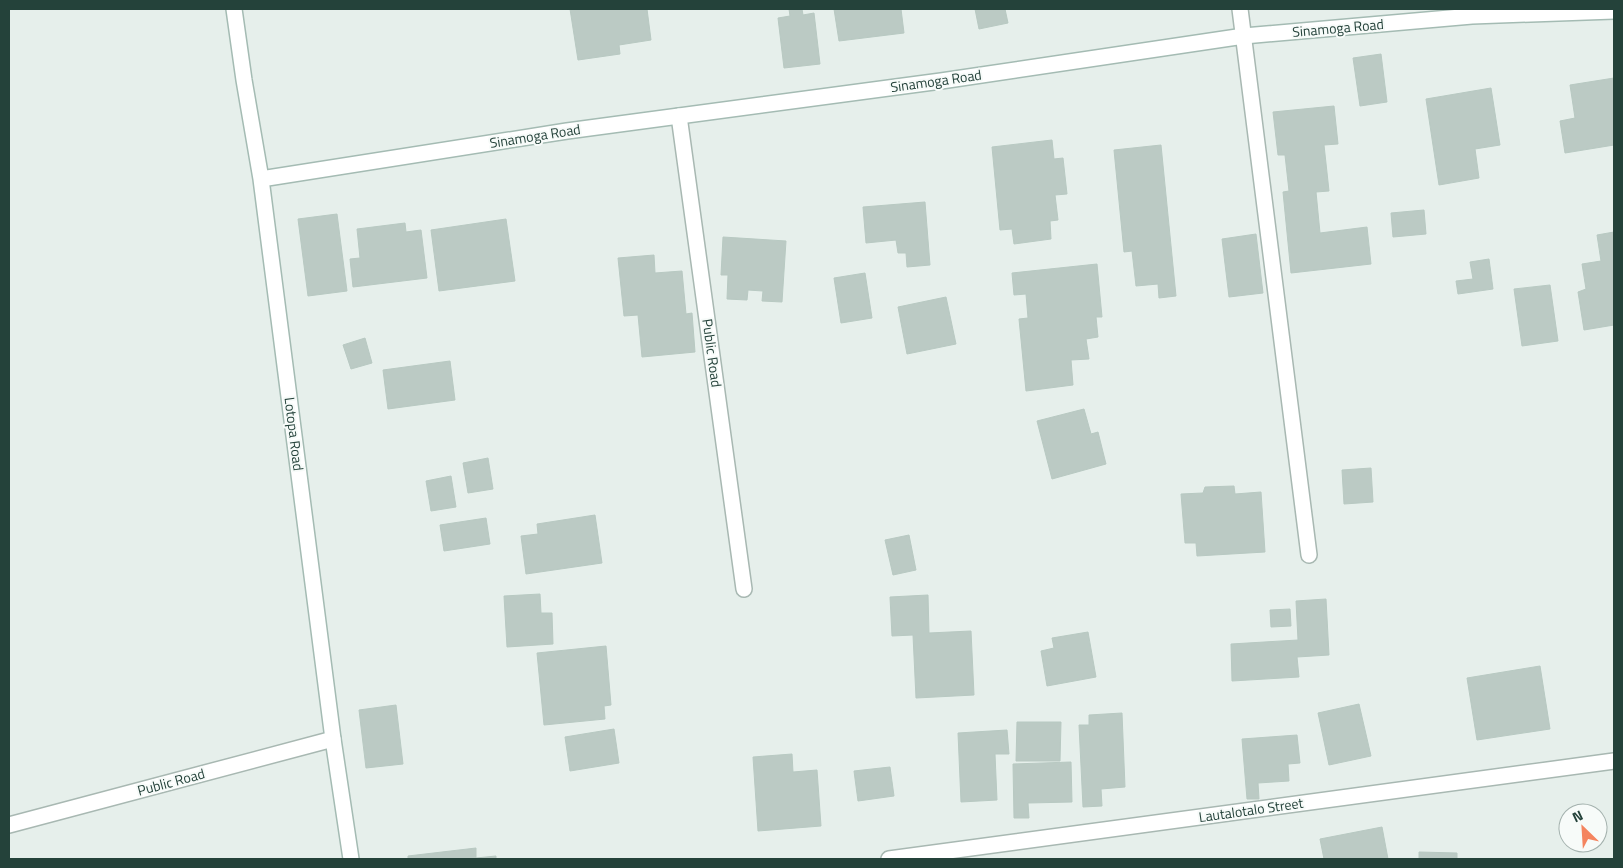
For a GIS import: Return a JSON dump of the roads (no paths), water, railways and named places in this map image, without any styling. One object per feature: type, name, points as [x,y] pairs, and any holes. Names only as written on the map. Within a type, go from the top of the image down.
[{"type":"street","name":"Lotopa Road","points":[[234,9],[261,178],[333,738],[351,859]]},
{"type":"street","points":[[1240,9],[1309,556]]},
{"type":"street","name":"Sinamoga Road","points":[[261,178],[567,131],[941,81],[1244,36],[1472,16],[1614,12]]},
{"type":"street","name":"Public Road","points":[[679,116],[744,589]]},
{"type":"street","name":"Public Road","points":[[9,825],[333,738]]},
{"type":"street","name":"Lautalotalo Street","points":[[889,859],[1614,761]]}]
